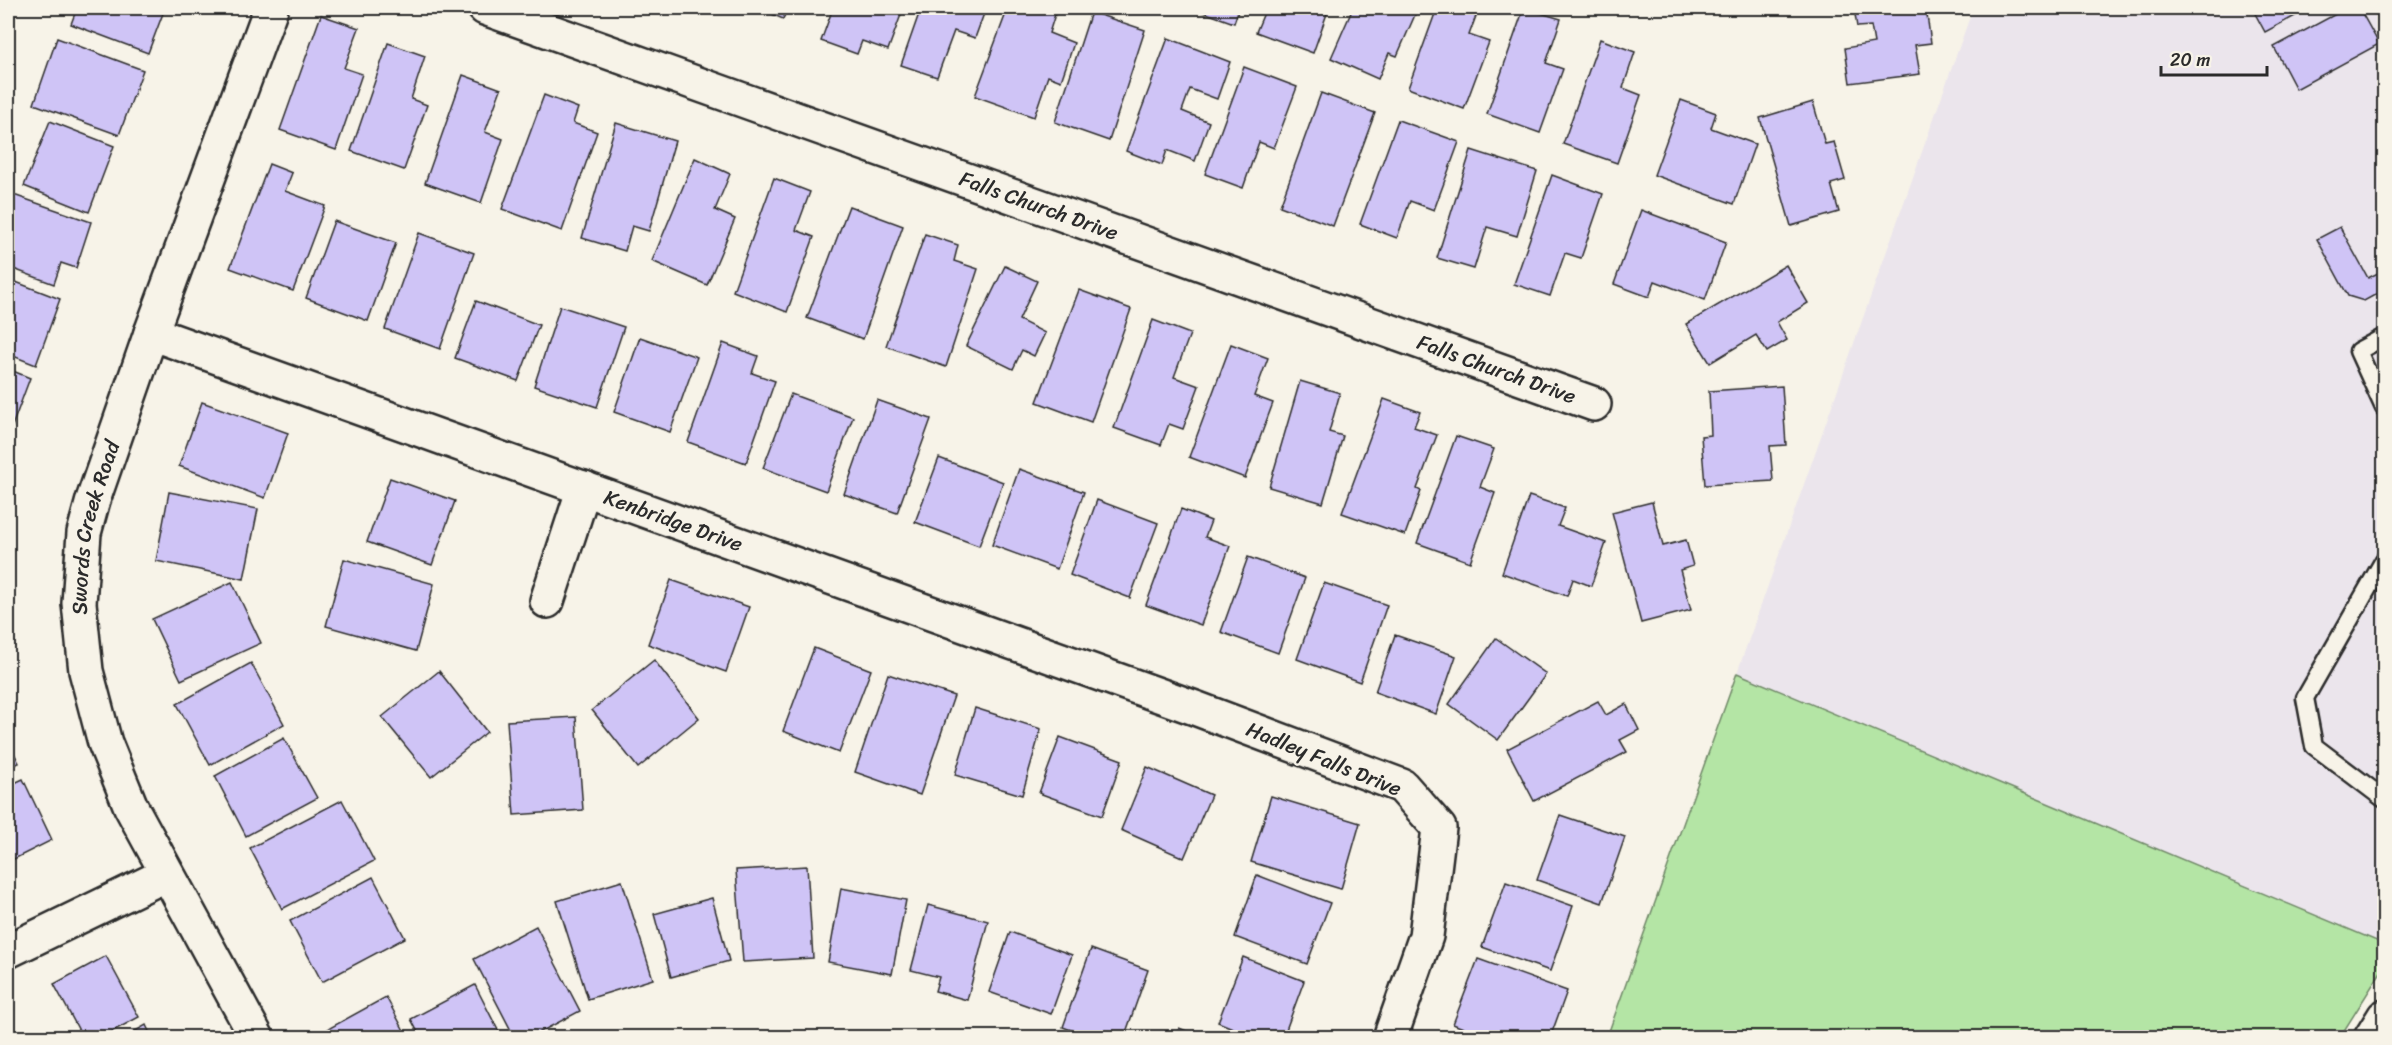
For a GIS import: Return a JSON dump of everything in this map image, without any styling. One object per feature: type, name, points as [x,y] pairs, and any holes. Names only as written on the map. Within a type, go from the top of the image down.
[{"type":"street","name":"Swords Creek Road","points":[[256,1038],[131,807],[105,743],[86,671],[79,603],[83,545],[90,511],[151,333],[271,8]]},
{"type":"street","name":"Falls Church Drive","points":[[484,8],[1594,404]]},
{"type":"street","name":"Kenbridge Drive","points":[[151,333],[1195,708]]},
{"type":"street","points":[[547,601],[584,488]]},
{"type":"street","name":"Hadley Falls Drive","points":[[1195,708],[1402,786],[1439,828],[1426,936],[1390,1038]]},
{"type":"street","points":[[8,951],[167,874]]},
{"type":"street","points":[[2371,1038],[2385,1017]]},
{"type":"lane","points":[[2385,337],[2358,351],[2385,408]]},
{"type":"lane","points":[[2385,560],[2304,698],[2314,746],[2385,800]]},
{"type":"shaded area","points":[[1973,8],[2384,8],[2384,944],[1737,673]]},
{"type":"green space","points":[[1737,673],[2384,944],[2384,967],[2340,1037],[1607,1037]]},
{"type":"building","points":[[77,8],[165,8],[148,53],[71,24]]},
{"type":"building","points":[[758,8],[788,8],[783,19]]},
{"type":"building","points":[[833,8],[891,8],[902,12],[888,50],[862,41],[857,54],[821,41]]},
{"type":"building","points":[[921,8],[986,8],[975,38],[954,31],[937,77],[901,65]]},
{"type":"building","points":[[1008,8],[1057,8],[1049,33],[1074,43],[1061,81],[1048,76],[1034,117],[975,96]]},
{"type":"building","points":[[1192,8],[1239,8],[1234,23]]},
{"type":"building","points":[[1266,8],[1329,8],[1313,53],[1256,32]]},
{"type":"building","points":[[1353,8],[1418,8],[1397,56],[1389,53],[1378,79],[1331,58]]},
{"type":"building","points":[[1437,8],[1479,8],[1469,35],[1489,42],[1464,109],[1408,88]]},
{"type":"building","points":[[1524,8],[1561,19],[1546,63],[1563,69],[1540,133],[1487,114]]},
{"type":"building","points":[[1854,8],[1926,8],[1931,43],[1915,45],[1920,74],[1850,83],[1845,48],[1874,43],[1871,26],[1857,27]]},
{"type":"building","points":[[2252,8],[2310,8],[2265,32]]},
{"type":"building","points":[[2347,8],[2359,8],[2379,44],[2296,89],[2274,47]]},
{"type":"building","points":[[1091,12],[1145,30],[1109,141],[1055,122]]},
{"type":"building","points":[[321,15],[359,28],[344,68],[362,74],[336,150],[280,130]]},
{"type":"building","points":[[57,38],[143,70],[119,135],[34,104]]},
{"type":"building","points":[[1168,38],[1230,62],[1217,99],[1190,89],[1182,111],[1209,122],[1195,161],[1167,150],[1162,165],[1126,151]]},
{"type":"building","points":[[1600,39],[1635,52],[1623,88],[1641,95],[1617,163],[1563,144]]},
{"type":"building","points":[[388,43],[425,56],[411,99],[427,105],[404,170],[351,151]]},
{"type":"building","points":[[1244,67],[1297,87],[1274,148],[1259,142],[1243,188],[1205,174]]},
{"type":"building","points":[[463,75],[501,89],[485,132],[503,139],[481,203],[425,183]]},
{"type":"building","points":[[1321,93],[1375,113],[1333,226],[1280,206]]},
{"type":"building","points":[[544,95],[578,108],[573,123],[597,132],[562,231],[502,209]]},
{"type":"building","points":[[1681,100],[1716,113],[1711,128],[1755,144],[1734,204],[1654,175]]},
{"type":"building","points":[[1813,102],[1825,144],[1834,142],[1845,180],[1831,184],[1839,212],[1791,226],[1760,118]]},
{"type":"building","points":[[1398,120],[1459,142],[1434,210],[1410,201],[1397,238],[1360,224]]},
{"type":"building","points":[[50,121],[114,146],[89,212],[24,186]]},
{"type":"building","points":[[616,123],[675,141],[649,231],[632,226],[625,251],[582,238]]},
{"type":"building","points":[[1471,150],[1537,171],[1517,236],[1487,227],[1474,269],[1437,258]]},
{"type":"building","points":[[695,158],[730,174],[715,210],[735,219],[707,285],[652,261]]},
{"type":"building","points":[[269,164],[292,173],[285,191],[325,206],[293,291],[230,268]]},
{"type":"building","points":[[1552,175],[1603,194],[1581,258],[1565,253],[1550,296],[1514,284]]},
{"type":"building","points":[[774,178],[810,192],[796,230],[814,237],[787,312],[733,291]]},
{"type":"building","points":[[8,193],[91,222],[76,268],[61,263],[54,284],[8,267]]},
{"type":"building","points":[[849,206],[903,226],[863,339],[807,318]]},
{"type":"building","points":[[1641,210],[1726,242],[1705,300],[1655,281],[1649,297],[1614,284]]},
{"type":"building","points":[[334,221],[396,243],[368,321],[306,298]]},
{"type":"building","points":[[2340,227],[2368,278],[2384,270],[2384,290],[2364,301],[2348,296],[2317,239]]},
{"type":"building","points":[[419,233],[474,253],[440,349],[385,329]]},
{"type":"building","points":[[925,234],[958,245],[954,261],[978,269],[946,367],[886,346]]},
{"type":"building","points":[[1786,265],[1808,303],[1777,322],[1787,340],[1767,352],[1756,335],[1710,363],[1686,324]]},
{"type":"building","points":[[1005,266],[1037,281],[1019,320],[1045,333],[1034,356],[1022,350],[1013,369],[966,346]]},
{"type":"building","points":[[8,279],[60,299],[36,365],[8,354]]},
{"type":"building","points":[[1079,290],[1131,309],[1091,422],[1037,402]]},
{"type":"building","points":[[476,301],[539,325],[518,381],[455,358]]},
{"type":"building","points":[[560,306],[624,327],[597,407],[534,386]]},
{"type":"building","points":[[1153,320],[1190,334],[1174,377],[1199,386],[1183,429],[1169,424],[1161,445],[1114,428]]},
{"type":"building","points":[[640,337],[697,357],[670,432],[614,412]]},
{"type":"building","points":[[723,343],[758,356],[752,373],[775,381],[746,463],[688,442]]},
{"type":"building","points":[[1231,344],[1268,358],[1254,396],[1273,403],[1245,478],[1189,457]]},
{"type":"building","points":[[8,369],[30,378],[8,437]]},
{"type":"building","points":[[1300,381],[1340,393],[1329,432],[1343,436],[1323,503],[1269,487]]},
{"type":"building","points":[[1782,386],[1786,445],[1770,446],[1773,481],[1705,485],[1701,436],[1711,435],[1709,391]]},
{"type":"building","points":[[791,394],[853,417],[826,491],[763,468]]},
{"type":"building","points":[[1384,399],[1420,412],[1414,427],[1437,435],[1417,489],[1421,491],[1405,535],[1342,513]]},
{"type":"building","points":[[877,400],[931,419],[897,513],[844,494]]},
{"type":"building","points":[[202,402],[288,433],[265,498],[179,466]]},
{"type":"building","points":[[1456,436],[1494,449],[1480,487],[1495,493],[1470,562],[1417,543]]},
{"type":"building","points":[[939,458],[1003,482],[979,546],[915,522]]},
{"type":"building","points":[[1019,469],[1084,492],[1057,569],[992,545]]},
{"type":"building","points":[[390,478],[455,501],[432,565],[367,542]]},
{"type":"building","points":[[169,492],[258,509],[244,579],[156,561]]},
{"type":"building","points":[[1529,496],[1565,508],[1558,526],[1606,543],[1591,586],[1573,579],[1567,596],[1502,573]]},
{"type":"building","points":[[1097,500],[1158,523],[1130,598],[1070,575]]},
{"type":"building","points":[[1652,502],[1663,546],[1686,540],[1693,566],[1680,570],[1691,610],[1641,623],[1612,512]]},
{"type":"building","points":[[1181,509],[1211,521],[1205,537],[1230,546],[1201,625],[1146,605]]},
{"type":"building","points":[[1248,557],[1305,578],[1278,653],[1221,632]]},
{"type":"building","points":[[344,559],[434,584],[416,651],[326,626]]},
{"type":"building","points":[[671,580],[749,607],[726,672],[648,644]]},
{"type":"building","points":[[232,582],[261,643],[181,680],[152,619]]},
{"type":"building","points":[[1324,583],[1387,605],[1360,682],[1297,659]]},
{"type":"building","points":[[1395,635],[1456,656],[1436,714],[1375,692]]},
{"type":"building","points":[[1496,638],[1546,674],[1498,740],[1449,704]]},
{"type":"building","points":[[814,648],[871,670],[839,753],[783,731]]},
{"type":"building","points":[[654,660],[699,718],[638,768],[592,710]]},
{"type":"building","points":[[251,663],[284,724],[210,765],[177,704]]},
{"type":"building","points":[[439,671],[487,732],[431,777],[382,717]]},
{"type":"building","points":[[888,674],[954,696],[920,795],[855,772]]},
{"type":"building","points":[[1598,701],[1606,715],[1626,704],[1639,730],[1620,740],[1627,752],[1534,801],[1507,749]]},
{"type":"building","points":[[975,708],[1041,729],[1022,795],[955,775]]},
{"type":"building","points":[[576,717],[583,810],[514,815],[507,721]]},
{"type":"building","points":[[1060,737],[1122,760],[1102,816],[1039,793]]},
{"type":"building","points":[[284,738],[317,798],[246,836],[215,776]]},
{"type":"building","points":[[8,741],[19,763],[8,768]]},
{"type":"building","points":[[1147,767],[1211,795],[1184,858],[1121,830]]},
{"type":"building","points":[[23,779],[52,840],[8,862],[8,786]]},
{"type":"building","points":[[1271,796],[1360,823],[1341,889],[1251,862]]},
{"type":"building","points":[[342,800],[374,861],[282,909],[250,848]]},
{"type":"building","points":[[1560,815],[1625,837],[1602,903],[1537,880]]},
{"type":"building","points":[[807,866],[813,958],[743,962],[736,870]]},
{"type":"building","points":[[1257,875],[1330,903],[1307,964],[1235,937]]},
{"type":"building","points":[[373,877],[405,938],[322,982],[290,921]]},
{"type":"building","points":[[622,881],[653,979],[588,999],[557,901]]},
{"type":"building","points":[[1506,882],[1573,906],[1550,971],[1482,947]]},
{"type":"building","points":[[841,888],[906,900],[892,974],[828,962]]},
{"type":"building","points":[[712,898],[729,961],[671,977],[654,914]]},
{"type":"building","points":[[928,905],[988,921],[967,1000],[935,991],[939,977],[911,970]]},
{"type":"building","points":[[536,926],[580,1011],[529,1038],[515,1038],[474,959]]},
{"type":"building","points":[[1010,932],[1072,955],[1051,1014],[989,992]]},
{"type":"building","points":[[1091,949],[1148,970],[1124,1038],[1092,1038],[1063,1027]]},
{"type":"building","points":[[106,956],[139,1017],[100,1038],[83,1038],[54,984]]},
{"type":"building","points":[[1243,957],[1304,981],[1283,1038],[1257,1038],[1218,1022]]},
{"type":"building","points":[[1478,959],[1567,991],[1550,1038],[1489,1038],[1453,1024]]},
{"type":"building","points":[[475,985],[502,1038],[421,1038],[411,1019]]},
{"type":"building","points":[[386,997],[408,1038],[332,1038],[328,1029]]},
{"type":"building","points":[[146,1025],[152,1038],[123,1038]]},
{"type":"building","points":[[1179,1028],[1204,1038],[1176,1038]]}]
